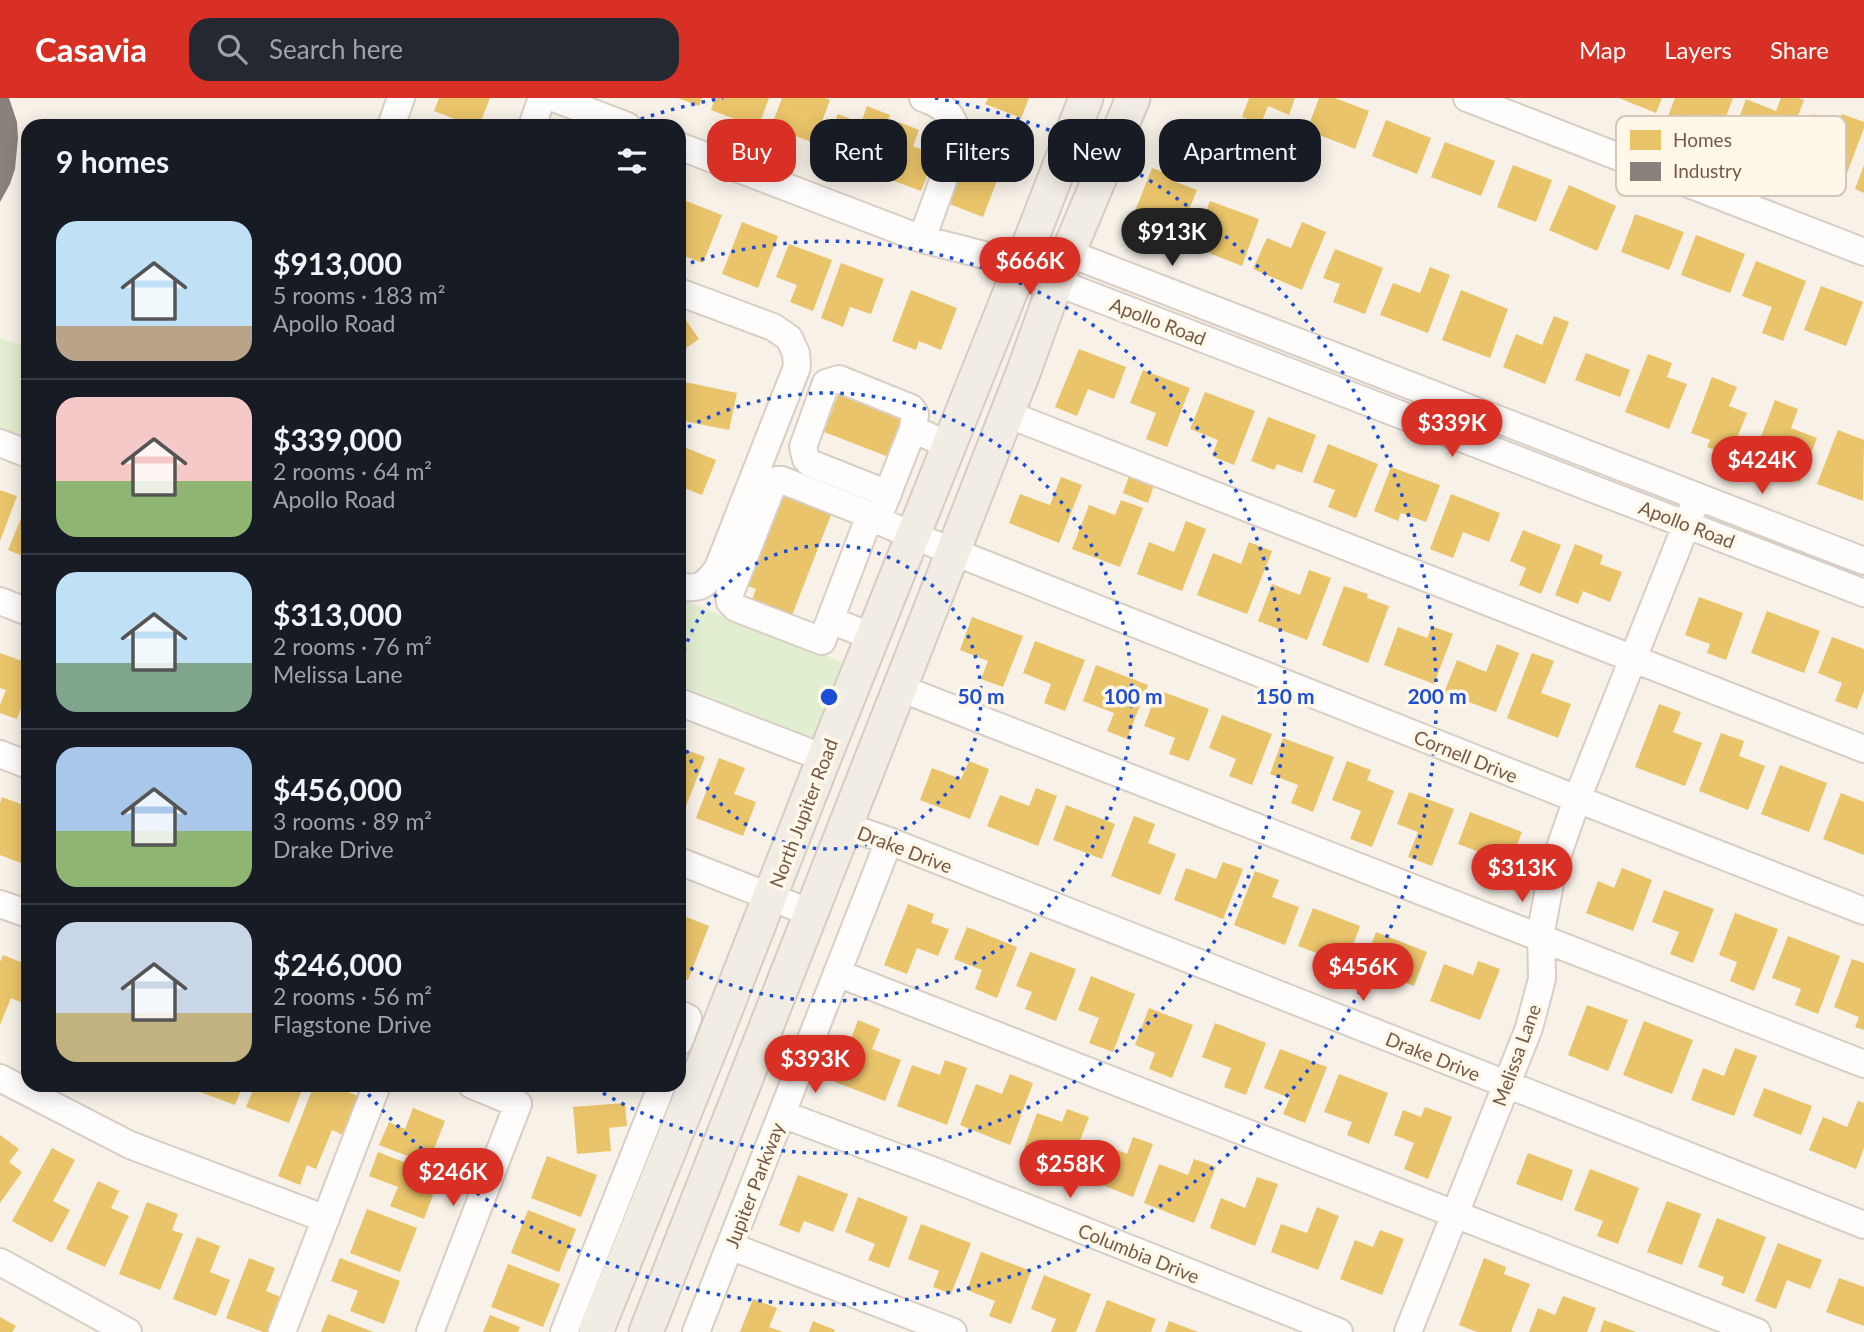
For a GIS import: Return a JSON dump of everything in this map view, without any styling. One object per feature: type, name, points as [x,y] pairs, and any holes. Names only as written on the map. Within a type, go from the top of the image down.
[{"type":"main road","name":"North Jupiter Road","points":[[691,1025],[771,897],[1086,98]]},
{"type":"main road","points":[[646,1332],[1062,268],[1133,98]]},
{"type":"main road","points":[[844,708],[849,752],[838,807],[840,820],[846,826]]},
{"type":"main road","name":"North Jupiter Road","points":[[596,1332],[670,1092]]},
{"type":"street","points":[[394,119],[401,98]]},
{"type":"street","points":[[534,119],[542,98]]},
{"type":"street","points":[[554,98],[609,119]]},
{"type":"street","points":[[922,239],[958,139],[955,124],[940,104],[923,98]]},
{"type":"street","points":[[1467,98],[1616,156]]},
{"type":"street","points":[[686,149],[922,239],[988,256],[1020,268],[1062,268]]},
{"type":"street","points":[[1720,196],[1864,252]]},
{"type":"street","name":"Apollo Road","points":[[1062,268],[1697,497],[1864,561]]},
{"type":"street","name":"Apollo Road","points":[[1062,268],[1687,524],[1864,593]]},
{"type":"street","points":[[686,295],[773,327],[789,338],[796,353],[797,368],[718,568],[708,582],[695,589],[686,588]]},
{"type":"street","points":[[873,637],[830,620],[874,517],[888,494],[913,429],[915,414],[911,408],[839,379],[826,383],[803,447],[806,459],[810,463],[888,494]]},
{"type":"street","points":[[1007,414],[1864,749]]},
{"type":"street","points":[[913,429],[950,446]]},
{"type":"street","points":[[0,443],[21,451]]},
{"type":"street","name":"Cornell Drive","points":[[830,620],[822,641],[736,608],[730,602],[729,596],[773,484],[777,480],[1577,800],[1864,911]]},
{"type":"street","name":"Melissa Lane","points":[[1408,1332],[1529,1028],[1542,979],[1541,931],[1553,868],[1577,800],[1697,497]]},
{"type":"street","points":[[0,601],[21,609]]},
{"type":"street","points":[[900,688],[1864,1064]]},
{"type":"street","points":[[686,705],[824,758]]},
{"type":"street","points":[[0,754],[21,762]]},
{"type":"street","name":"Drake Drive","points":[[846,826],[1864,1225]]},
{"type":"street","name":"Jupiter Parkway","points":[[696,1332],[889,841]]},
{"type":"street","points":[[686,864],[811,913]]},
{"type":"street","points":[[0,904],[21,912]]},
{"type":"street","points":[[837,973],[1757,1332]]},
{"type":"street","points":[[0,1078],[21,1089]]},
{"type":"street","points":[[27,1092],[130,1145],[326,1219]]},
{"type":"street","points":[[282,1332],[374,1092]]},
{"type":"street","points":[[430,1332],[518,1104],[489,1092]]},
{"type":"street","points":[[564,1332],[659,1092]]},
{"type":"street","name":"Columbia Drive","points":[[782,1114],[1339,1332]]},
{"type":"street","points":[[730,1246],[953,1332]]},
{"type":"street","points":[[0,1262],[128,1332]]},
{"type":"green space","points":[[0,338],[21,346],[21,448],[0,440]]},
{"type":"green space","points":[[686,602],[843,662],[809,751],[686,704]]},
{"type":"building: Homes","points":[[439,98],[490,98],[482,119],[455,119],[434,111]]},
{"type":"building: Homes","points":[[678,98],[702,98],[699,106]]},
{"type":"building: Homes","points":[[715,98],[769,98],[761,119],[734,119],[711,110]]},
{"type":"building: Homes","points":[[782,98],[830,100],[823,119],[810,119],[810,142],[796,136],[796,119],[774,119]]},
{"type":"building: Homes","points":[[988,98],[1029,98],[1021,118],[985,104]]},
{"type":"building: Homes","points":[[1249,98],[1295,98],[1289,115],[1268,106],[1263,119],[1242,117]]},
{"type":"building: Homes","points":[[1319,98],[1335,98],[1369,111],[1355,149],[1321,136],[1321,119],[1311,119]]},
{"type":"building: Homes","points":[[1619,98],[1662,98],[1656,113]]},
{"type":"building: Homes","points":[[1675,98],[1733,98],[1726,116],[1668,116]]},
{"type":"building: Homes","points":[[1781,98],[1804,100],[1798,116],[1740,116],[1746,99],[1776,111]]},
{"type":"building: Homes","points":[[867,106],[890,115],[888,119],[862,119]]},
{"type":"building: Homes","points":[[838,114],[851,119],[836,119]]},
{"type":"building: Homes","points":[[1842,114],[1864,122],[1846,176],[1846,116],[1841,116]]},
{"type":"building: Homes","points":[[1386,120],[1431,138],[1417,174],[1372,156]]},
{"type":"building: Homes","points":[[907,125],[919,130],[913,146],[921,149],[921,182],[924,182],[921,191],[897,182],[907,182]]},
{"type":"building: Homes","points":[[1445,142],[1495,161],[1481,196],[1431,177]]},
{"type":"building: Homes","points":[[1513,165],[1552,180],[1536,222],[1497,207]]},
{"type":"building: Homes","points":[[1864,165],[1864,193],[1855,189]]},
{"type":"building: Homes","points":[[1152,168],[1159,170],[1159,182],[1176,182],[1197,190],[1179,234],[1133,216]]},
{"type":"building: Homes","points":[[955,182],[996,182],[983,217],[947,203]]},
{"type":"building: Homes","points":[[1569,185],[1616,206],[1597,251],[1549,230]]},
{"type":"building: Homes","points":[[686,201],[722,215],[703,263],[686,257]]},
{"type":"building: Homes","points":[[1210,201],[1259,219],[1242,266],[1209,253],[1216,236],[1199,230]]},
{"type":"building: Homes","points":[[1635,214],[1684,232],[1669,270],[1621,252]]},
{"type":"building: Homes","points":[[742,222],[778,236],[758,288],[722,274]]},
{"type":"building: Homes","points":[[1302,222],[1326,232],[1302,290],[1253,269],[1267,238],[1291,248]]},
{"type":"building: Homes","points":[[1696,235],[1745,254],[1730,293],[1681,275]]},
{"type":"building: Homes","points":[[789,244],[832,260],[813,311],[790,302],[797,285],[776,277]]},
{"type":"building: Homes","points":[[1335,249],[1383,268],[1365,314],[1333,302],[1340,284],[1323,278]]},
{"type":"building: Homes","points":[[1756,261],[1806,281],[1783,341],[1762,333],[1772,307],[1742,296]]},
{"type":"building: Homes","points":[[841,263],[884,279],[871,314],[850,307],[843,327],[821,318]]},
{"type":"building: Homes","points":[[1430,267],[1450,275],[1428,333],[1380,315],[1393,283],[1420,293]]},
{"type":"building: Homes","points":[[1821,286],[1863,302],[1846,346],[1804,330]]},
{"type":"building: Homes","points":[[911,290],[957,308],[941,350],[919,341],[916,350],[892,341]]},
{"type":"building: Homes","points":[[1461,290],[1508,309],[1490,358],[1442,340]]},
{"type":"building: Homes","points":[[1554,316],[1569,322],[1545,384],[1503,367],[1516,334],[1542,345]]},
{"type":"building: Homes","points":[[686,320],[699,339],[686,348]]},
{"type":"building: Homes","points":[[1079,349],[1126,367],[1114,399],[1088,389],[1077,416],[1055,407]]},
{"type":"building: Homes","points":[[1586,353],[1630,370],[1620,397],[1575,380]]},
{"type":"building: Homes","points":[[1648,354],[1672,363],[1667,377],[1687,384],[1669,429],[1625,412]]},
{"type":"building: Homes","points":[[1143,370],[1190,388],[1167,447],[1146,439],[1156,413],[1130,403]]},
{"type":"building: Homes","points":[[1712,377],[1737,387],[1729,406],[1747,413],[1730,455],[1707,447],[1710,440],[1691,433]]},
{"type":"building: Homes","points":[[686,382],[737,393],[729,430],[686,421]]},
{"type":"building: Homes","points":[[840,390],[905,416],[889,457],[824,432]]},
{"type":"building: Homes","points":[[1205,392],[1255,411],[1234,465],[1212,456],[1218,440],[1190,429]]},
{"type":"building: Homes","points":[[1775,400],[1798,409],[1791,428],[1817,438],[1800,482],[1751,463]]},
{"type":"building: Homes","points":[[1268,417],[1316,435],[1302,473],[1277,464],[1274,470],[1251,461]]},
{"type":"building: Homes","points":[[1838,430],[1864,440],[1863,501],[1817,484]]},
{"type":"building: Homes","points":[[1328,444],[1378,464],[1356,518],[1328,507],[1335,490],[1313,482]]},
{"type":"building: Homes","points":[[686,448],[716,460],[702,495],[686,489]]},
{"type":"building: Homes","points":[[1391,467],[1440,485],[1426,522],[1401,513],[1398,521],[1374,511]]},
{"type":"building: Homes","points":[[1129,476],[1154,485],[1148,503],[1123,493]]},
{"type":"building: Homes","points":[[1061,477],[1082,485],[1059,543],[1009,523],[1020,494],[1050,505]]},
{"type":"building: Homes","points":[[786,488],[834,507],[789,623],[749,607],[756,589],[748,586]]},
{"type":"building: Homes","points":[[0,490],[17,496],[0,541]]},
{"type":"building: Homes","points":[[1451,494],[1500,513],[1489,542],[1463,532],[1453,558],[1430,549]]},
{"type":"building: Homes","points":[[1121,500],[1143,508],[1120,567],[1072,549],[1089,505],[1115,515]]},
{"type":"building: Homes","points":[[21,518],[21,555],[8,550]]},
{"type":"building: Homes","points":[[1186,521],[1206,529],[1182,591],[1137,574],[1149,542],[1174,552]]},
{"type":"building: Homes","points":[[1523,530],[1561,545],[1541,594],[1519,585],[1526,568],[1510,561]]},
{"type":"building: Homes","points":[[1249,542],[1272,551],[1247,614],[1197,595],[1213,553],[1241,564]]},
{"type":"building: Homes","points":[[1575,544],[1603,555],[1600,564],[1622,572],[1610,602],[1583,591],[1578,604],[1555,595]]},
{"type":"building: Homes","points":[[1309,570],[1331,578],[1307,640],[1258,621],[1272,584],[1300,595]]},
{"type":"building: Homes","points":[[1344,586],[1368,594],[1367,598],[1389,606],[1368,663],[1322,645]]},
{"type":"building: Homes","points":[[1699,597],[1743,613],[1726,660],[1707,653],[1710,644],[1685,635]]},
{"type":"building: Homes","points":[[1767,611],[1820,631],[1804,673],[1751,653]]},
{"type":"building: Homes","points":[[972,617],[1023,636],[1003,687],[981,679],[988,661],[960,650]]},
{"type":"building: Homes","points":[[1432,626],[1453,634],[1434,684],[1384,665],[1398,627],[1427,638]]},
{"type":"building: Homes","points":[[1832,637],[1864,649],[1864,691],[1857,709],[1835,701],[1842,683],[1818,673]]},
{"type":"building: Homes","points":[[1035,641],[1085,660],[1065,711],[1044,703],[1051,684],[1023,673]]},
{"type":"building: Homes","points":[[1497,644],[1519,653],[1496,712],[1444,693],[1457,660],[1486,672]]},
{"type":"building: Homes","points":[[0,653],[21,660],[21,708],[17,719],[0,713],[6,690],[0,688]]},
{"type":"building: Homes","points":[[1532,653],[1554,661],[1541,693],[1571,704],[1558,738],[1507,718]]},
{"type":"building: Homes","points":[[1096,665],[1148,685],[1127,739],[1107,731],[1114,713],[1083,701]]},
{"type":"building: Homes","points":[[1158,690],[1209,709],[1189,761],[1169,754],[1175,738],[1144,726]]},
{"type":"building: Homes","points":[[1659,704],[1681,712],[1673,732],[1702,743],[1685,786],[1635,767]]},
{"type":"building: Homes","points":[[1222,715],[1272,734],[1252,785],[1229,776],[1236,759],[1209,748]]},
{"type":"building: Homes","points":[[1721,733],[1744,741],[1739,756],[1765,766],[1748,810],[1699,791]]},
{"type":"building: Homes","points":[[1283,738],[1334,757],[1313,812],[1291,803],[1298,785],[1270,774]]},
{"type":"building: Homes","points":[[686,750],[705,757],[686,806]]},
{"type":"building: Homes","points":[[719,758],[745,768],[734,794],[756,802],[743,836],[696,818]]},
{"type":"building: Homes","points":[[969,761],[989,769],[970,819],[920,800],[932,768],[961,779]]},
{"type":"building: Homes","points":[[1347,761],[1371,770],[1367,780],[1394,791],[1372,847],[1350,839],[1361,811],[1332,800]]},
{"type":"building: Homes","points":[[1780,765],[1827,783],[1809,832],[1761,814]]},
{"type":"building: Homes","points":[[1036,788],[1057,796],[1038,846],[987,826],[1000,795],[1029,806]]},
{"type":"building: Homes","points":[[1409,792],[1454,809],[1432,866],[1408,857],[1418,832],[1397,824]]},
{"type":"building: Homes","points":[[1841,793],[1864,802],[1864,855],[1823,839]]},
{"type":"building: Homes","points":[[2,797],[21,804],[21,863],[0,855]]},
{"type":"building: Homes","points":[[1066,805],[1115,824],[1102,859],[1053,840]]},
{"type":"building: Homes","points":[[1470,812],[1522,832],[1502,883],[1480,874],[1487,855],[1458,844]]},
{"type":"building: Homes","points":[[1134,816],[1155,824],[1148,843],[1176,854],[1160,895],[1111,876]]},
{"type":"building: Homes","points":[[1223,862],[1243,869],[1223,919],[1174,900],[1186,868],[1216,879]]},
{"type":"building: Homes","points":[[1622,868],[1652,880],[1633,931],[1586,913],[1598,881],[1614,888]]},
{"type":"building: Homes","points":[[1255,871],[1279,880],[1272,897],[1299,907],[1285,945],[1234,925]]},
{"type":"building: Homes","points":[[1664,890],[1714,909],[1693,963],[1670,954],[1679,932],[1652,922]]},
{"type":"building: Homes","points":[[908,904],[934,914],[931,923],[949,929],[938,956],[917,948],[907,974],[884,965]]},
{"type":"building: Homes","points":[[1313,908],[1360,926],[1346,964],[1298,946]]},
{"type":"building: Homes","points":[[1735,913],[1778,929],[1754,991],[1730,981],[1737,962],[1719,955]]},
{"type":"building: Homes","points":[[686,917],[709,926],[688,980],[686,979]]},
{"type":"building: Homes","points":[[967,927],[1017,947],[997,998],[975,989],[982,970],[954,959]]},
{"type":"building: Homes","points":[[1376,932],[1427,952],[1414,986],[1363,966]]},
{"type":"building: Homes","points":[[1788,936],[1840,956],[1818,1014],[1795,1005],[1801,989],[1772,978]]},
{"type":"building: Homes","points":[[1030,952],[1076,969],[1056,1021],[1025,1009],[1032,992],[1016,986]]},
{"type":"building: Homes","points":[[3,955],[21,962],[21,1002],[11,998],[0,1025],[0,962]]},
{"type":"building: Homes","points":[[1852,959],[1864,963],[1864,1030],[1855,1027],[1859,1017],[1834,1007]]},
{"type":"building: Homes","points":[[1478,961],[1500,969],[1480,1020],[1430,1001],[1444,964],[1473,975]]},
{"type":"building: Homes","points":[[1091,976],[1135,994],[1113,1052],[1089,1043],[1099,1018],[1078,1010]]},
{"type":"building: Homes","points":[[1587,1005],[1628,1020],[1608,1071],[1568,1055]]},
{"type":"building: Homes","points":[[1149,1008],[1193,1025],[1172,1078],[1149,1069],[1155,1053],[1135,1045]]},
{"type":"building: Homes","points":[[858,1020],[880,1029],[872,1049],[901,1060],[885,1101],[835,1082]]},
{"type":"building: Homes","points":[[1644,1021],[1693,1040],[1672,1094],[1623,1075]]},
{"type":"building: Homes","points":[[1215,1023],[1266,1043],[1246,1095],[1224,1087],[1231,1068],[1202,1057]]},
{"type":"building: Homes","points":[[1735,1048],[1757,1056],[1734,1116],[1691,1100],[1703,1068],[1724,1076]]},
{"type":"building: Homes","points":[[1280,1049],[1327,1067],[1305,1123],[1283,1114],[1290,1098],[1264,1088]]},
{"type":"building: Homes","points":[[945,1060],[967,1068],[947,1125],[897,1106],[912,1065],[940,1075]]},
{"type":"building: Homes","points":[[1010,1074],[1033,1083],[1010,1145],[960,1125],[976,1084],[1002,1094]]},
{"type":"building: Homes","points":[[1339,1074],[1388,1093],[1369,1144],[1347,1135],[1352,1122],[1324,1112]]},
{"type":"building: Homes","points":[[1764,1088],[1812,1106],[1801,1135],[1753,1116]]},
{"type":"building: Homes","points":[[200,1092],[240,1092],[235,1105]]},
{"type":"building: Homes","points":[[252,1092],[301,1092],[289,1123],[246,1107]]},
{"type":"building: Homes","points":[[311,1092],[348,1092],[360,1097],[345,1136],[332,1130],[316,1169],[307,1165],[300,1185],[278,1176]]},
{"type":"building: Homes","points":[[1858,1101],[1864,1103],[1864,1148],[1856,1169],[1809,1150],[1823,1117],[1847,1127]]},
{"type":"building: Homes","points":[[625,1103],[627,1126],[609,1128],[611,1151],[577,1154],[573,1107]]},
{"type":"building: Homes","points":[[1425,1107],[1452,1117],[1428,1179],[1404,1169],[1414,1143],[1394,1135],[1403,1110],[1421,1117]]},
{"type":"building: Homes","points":[[413,1108],[445,1121],[428,1164],[379,1145],[389,1122],[405,1129]]},
{"type":"building: Homes","points":[[1067,1109],[1089,1117],[1070,1166],[1024,1148],[1037,1113],[1062,1122]]},
{"type":"building: Homes","points":[[0,1135],[19,1149],[9,1162],[22,1172],[0,1203]]},
{"type":"building: Homes","points":[[1133,1137],[1153,1144],[1133,1197],[1084,1178],[1097,1142],[1127,1154]]},
{"type":"building: Homes","points":[[52,1148],[75,1160],[53,1201],[70,1210],[52,1243],[12,1221]]},
{"type":"building: Homes","points":[[378,1152],[440,1176],[424,1219],[390,1206],[398,1187],[369,1176]]},
{"type":"building: Homes","points":[[1528,1153],[1573,1170],[1562,1201],[1516,1184]]},
{"type":"building: Homes","points":[[547,1156],[597,1175],[581,1217],[531,1198]]},
{"type":"building: Homes","points":[[1194,1159],[1216,1167],[1194,1223],[1144,1203],[1159,1164],[1188,1175]]},
{"type":"building: Homes","points":[[1590,1169],[1639,1188],[1618,1244],[1597,1236],[1603,1221],[1574,1210]]},
{"type":"building: Homes","points":[[798,1175],[848,1194],[833,1232],[804,1221],[799,1233],[779,1225]]},
{"type":"building: Homes","points":[[1257,1177],[1278,1184],[1255,1246],[1210,1228],[1221,1198],[1245,1208]]},
{"type":"building: Homes","points":[[98,1181],[119,1191],[111,1208],[129,1216],[105,1267],[66,1249]]},
{"type":"building: Homes","points":[[858,1197],[908,1217],[889,1268],[868,1260],[875,1244],[845,1232]]},
{"type":"building: Homes","points":[[1667,1201],[1701,1214],[1682,1265],[1647,1252]]},
{"type":"building: Homes","points":[[147,1202],[178,1214],[172,1230],[183,1234],[160,1290],[119,1274]]},
{"type":"building: Homes","points":[[1317,1207],[1339,1216],[1318,1270],[1271,1252],[1281,1224],[1307,1233]]},
{"type":"building: Homes","points":[[367,1209],[417,1228],[400,1272],[350,1253]]},
{"type":"building: Homes","points":[[528,1210],[576,1229],[559,1272],[511,1253]]},
{"type":"building: Homes","points":[[1717,1218],[1766,1237],[1744,1294],[1721,1285],[1724,1277],[1698,1267]]},
{"type":"building: Homes","points":[[921,1224],[971,1243],[951,1294],[933,1287],[939,1271],[908,1259]]},
{"type":"building: Homes","points":[[1380,1230],[1404,1239],[1382,1295],[1340,1279],[1355,1240],[1373,1247]]},
{"type":"building: Homes","points":[[197,1237],[220,1246],[210,1272],[230,1280],[216,1316],[173,1299]]},
{"type":"building: Homes","points":[[1778,1243],[1822,1260],[1810,1289],[1787,1280],[1776,1309],[1755,1301]]},
{"type":"building: Homes","points":[[981,1252],[1031,1271],[1011,1324],[989,1316],[995,1301],[967,1290]]},
{"type":"building: Homes","points":[[249,1258],[275,1268],[266,1291],[283,1298],[270,1332],[263,1332],[226,1318]]},
{"type":"building: Homes","points":[[340,1258],[400,1281],[384,1324],[350,1311],[358,1291],[331,1281]]},
{"type":"building: Homes","points":[[1484,1258],[1506,1267],[1504,1274],[1530,1284],[1511,1332],[1477,1332],[1459,1325]]},
{"type":"building: Homes","points":[[508,1264],[560,1284],[543,1327],[491,1307]]},
{"type":"building: Homes","points":[[1044,1275],[1091,1294],[1076,1332],[1051,1332],[1056,1319],[1031,1309]]},
{"type":"building: Homes","points":[[1839,1278],[1864,1287],[1864,1326],[1826,1312]]},
{"type":"building: Homes","points":[[1563,1296],[1596,1308],[1587,1332],[1529,1332],[1538,1308],[1555,1315]]},
{"type":"building: Homes","points":[[753,1299],[777,1308],[769,1327],[783,1332],[740,1332]]},
{"type":"building: Homes","points":[[1107,1300],[1156,1319],[1151,1332],[1095,1332]]},
{"type":"building: Homes","points":[[328,1314],[373,1332],[321,1332]]},
{"type":"building: Homes","points":[[490,1315],[520,1327],[518,1332],[483,1332]]},
{"type":"building: Homes","points":[[0,1317],[16,1326],[12,1332],[0,1332]]},
{"type":"building: Homes","points":[[1604,1320],[1636,1332],[1600,1332]]},
{"type":"building: Homes","points":[[813,1321],[835,1330],[809,1332]]},
{"type":"building: Homes","points":[[1169,1321],[1198,1332],[1165,1332]]},
{"type":"building: Industry","points":[[0,98],[9,98],[17,122],[18,138],[15,169],[0,202]]}]
